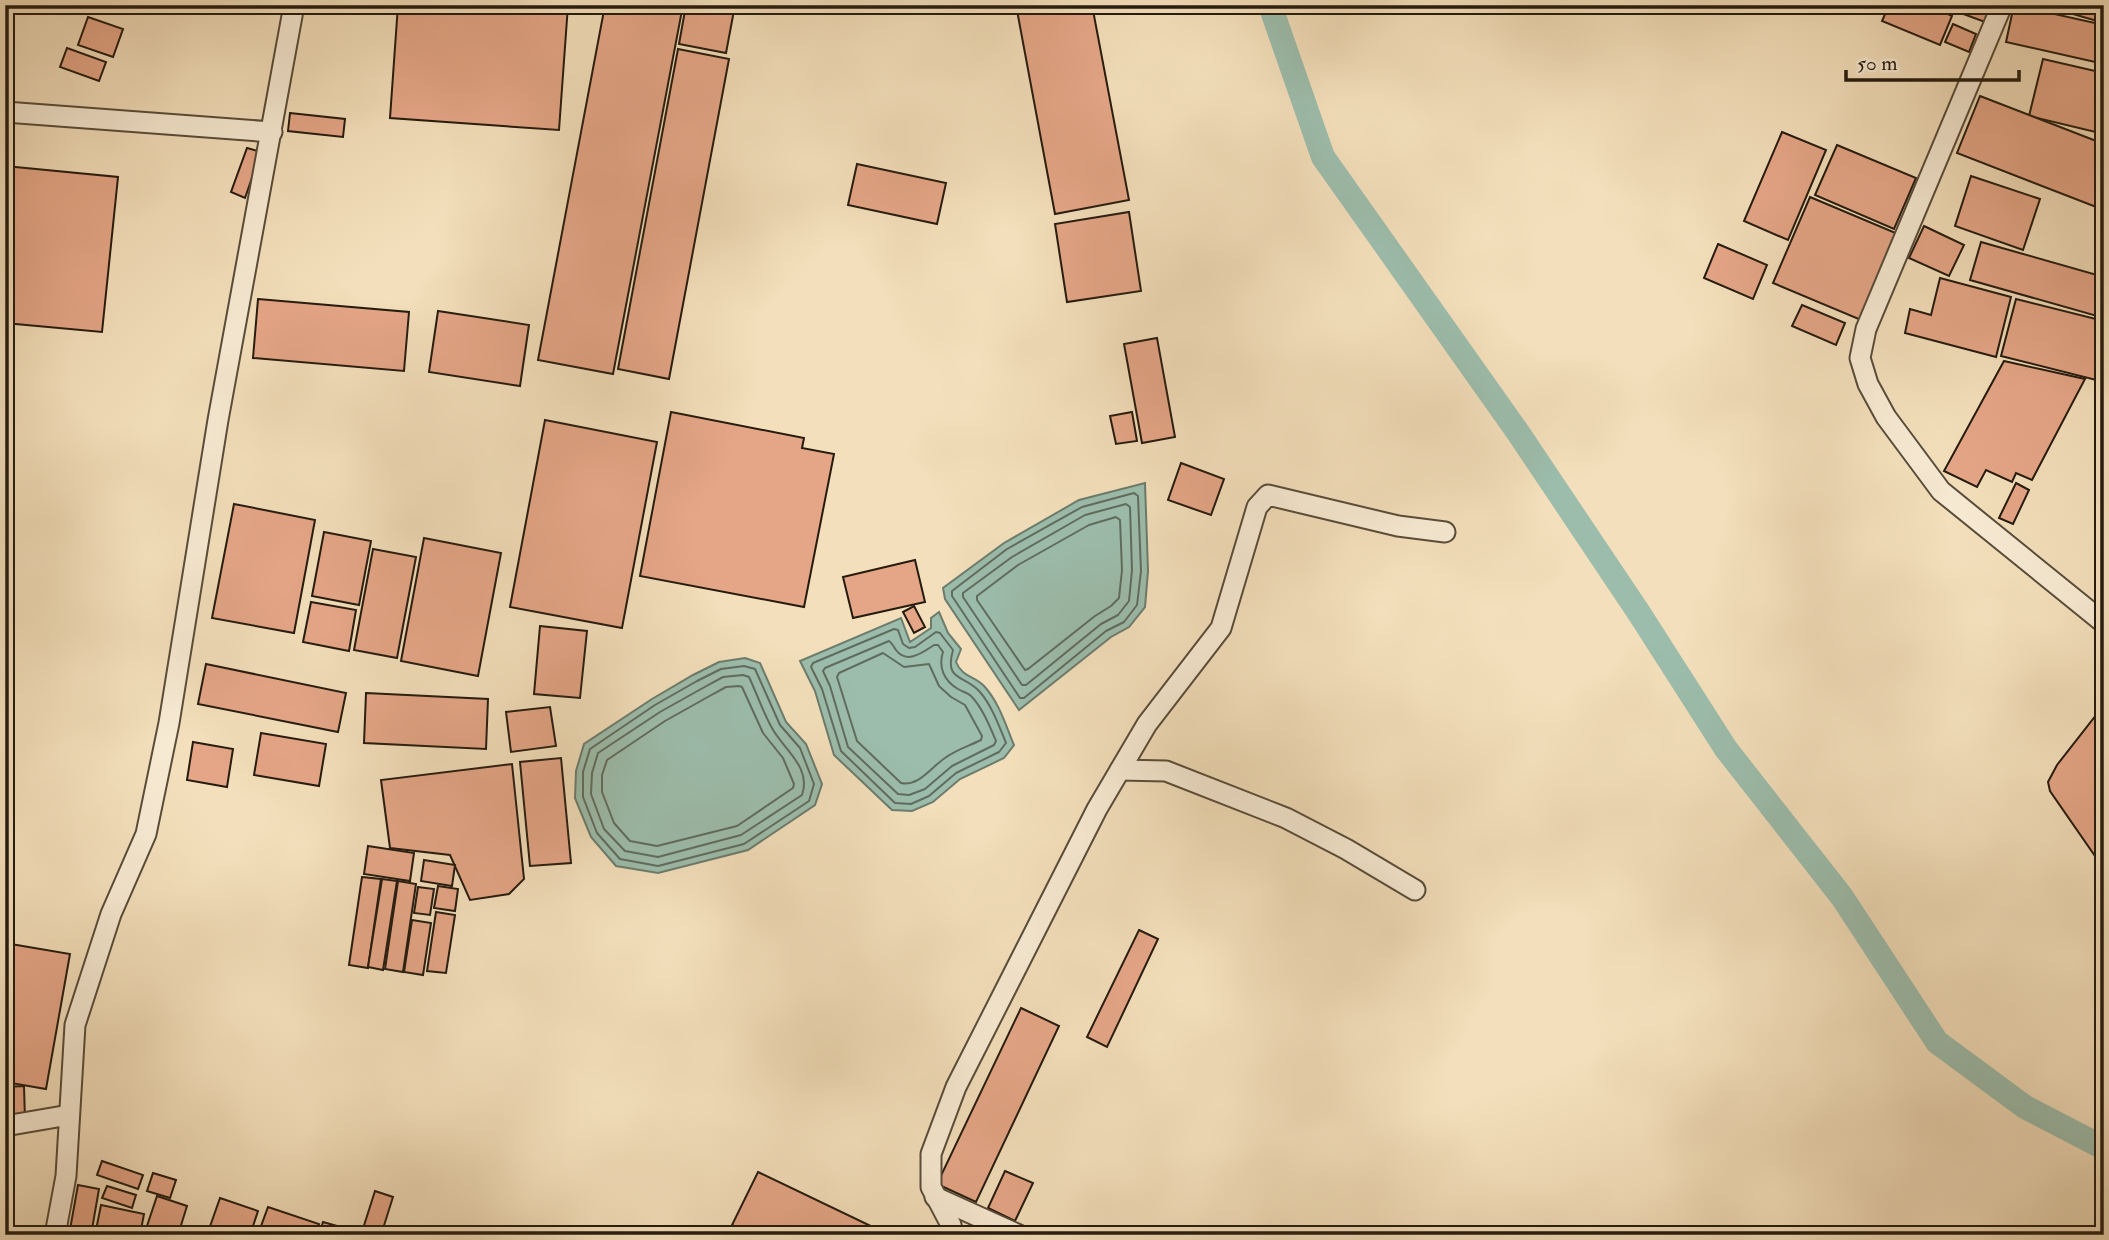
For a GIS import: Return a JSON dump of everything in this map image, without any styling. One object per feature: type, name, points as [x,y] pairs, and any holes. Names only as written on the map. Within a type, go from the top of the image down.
[{"type":"street","points":[[55,1235],[66,1175],[75,1025],[111,914],[146,834],[166,736],[218,421],[294,5]]},
{"type":"street","points":[[2002,5],[1871,317],[1860,358],[1868,384],[1886,417],[1941,491],[2104,623]]},
{"type":"street","points":[[5,112],[272,132]]},
{"type":"street","points":[[953,1235],[951,1225],[934,1197],[931,1186],[931,1154],[956,1087],[1002,1001],[1060,878],[1120,770],[1147,724],[1221,628],[1257,508],[1268,495],[1384,523],[1445,532]]},
{"type":"street","points":[[1120,770],[1166,771],[1286,818],[1346,849],[1415,890]]},
{"type":"street","points":[[5,1126],[69,1115]]},
{"type":"street","points":[[934,1197],[1019,1235]]},
{"type":"water","points":[[1145,483],[1148,571],[1145,607],[1129,627],[1111,637],[1019,710],[945,599],[943,588],[1004,543],[1079,500]]},
{"type":"water","points":[[939,612],[948,633],[961,649],[956,662],[965,674],[980,683],[994,699],[1014,745],[1004,758],[960,779],[933,802],[912,811],[892,810],[834,755],[815,691],[800,661],[901,618],[910,642],[931,628],[931,618]]},
{"type":"water","points":[[745,658],[760,663],[786,722],[806,744],[822,784],[815,805],[748,850],[658,873],[616,866],[591,837],[575,798],[576,771],[584,744],[693,675],[719,662]]},
{"type":"building","points":[[69,5],[131,5],[70,12]]},
{"type":"building","points":[[398,5],[568,5],[559,130],[390,118]]},
{"type":"building","points":[[605,5],[683,5],[613,374],[538,360]]},
{"type":"building","points":[[686,5],[735,5],[726,53],[679,44]]},
{"type":"building","points":[[1016,5],[1092,5],[1129,200],[1055,214]]},
{"type":"building","points":[[1889,5],[1930,5],[1952,16],[1940,45],[1882,21]]},
{"type":"building","points":[[1939,5],[1992,5],[1985,22]]},
{"type":"building","points":[[2014,5],[2104,25],[2104,64],[2006,42]]},
{"type":"building","points":[[2053,5],[2104,5],[2104,23],[2052,8]]},
{"type":"building","points":[[88,17],[123,29],[113,57],[78,45]]},
{"type":"building","points":[[1953,24],[1976,34],[1969,52],[1945,42]]},
{"type":"building","points":[[67,48],[106,62],[99,81],[60,67]]},
{"type":"building","points":[[678,49],[729,59],[669,379],[618,369]]},
{"type":"building","points":[[2043,59],[2104,73],[2104,134],[2029,116]]},
{"type":"building","points":[[1980,96],[2104,144],[2104,210],[1957,153]]},
{"type":"building","points":[[290,113],[345,119],[343,137],[288,131]]},
{"type":"building","points":[[1782,132],[1826,150],[1788,240],[1744,221]]},
{"type":"building","points":[[1837,145],[1916,178],[1894,229],[1815,195]]},
{"type":"building","points":[[247,148],[261,152],[245,198],[231,192]]},
{"type":"building","points":[[857,164],[946,183],[937,224],[848,205]]},
{"type":"building","points":[[5,166],[118,177],[102,332],[5,323]]},
{"type":"building","points":[[1971,176],[2040,199],[2023,250],[1955,226]]},
{"type":"building","points":[[1810,197],[1898,234],[1861,320],[1773,283]]},
{"type":"building","points":[[1129,212],[1141,291],[1067,302],[1055,224]]},
{"type":"building","points":[[1924,226],[1964,245],[1949,276],[1909,258]]},
{"type":"building","points":[[1981,242],[2104,277],[2104,318],[1970,280]]},
{"type":"building","points":[[1718,244],[1767,265],[1753,299],[1704,278]]},
{"type":"building","points":[[1940,278],[2011,297],[1996,357],[1905,333],[1910,309],[1931,315]]},
{"type":"building","points":[[258,299],[409,312],[404,371],[253,358]]},
{"type":"building","points":[[2016,299],[2104,321],[2104,382],[2001,356]]},
{"type":"building","points":[[1802,305],[1845,323],[1836,345],[1792,326]]},
{"type":"building","points":[[438,311],[529,325],[520,386],[429,372]]},
{"type":"building","points":[[1157,338],[1175,437],[1142,443],[1124,344]]},
{"type":"building","points":[[2004,361],[2085,379],[2032,480],[2016,473],[2012,482],[1986,470],[1977,487],[1944,471]]},
{"type":"building","points":[[671,412],[804,438],[802,448],[834,454],[804,607],[640,576]]},
{"type":"building","points":[[1132,412],[1137,441],[1116,444],[1110,416]]},
{"type":"building","points":[[545,420],[657,442],[622,628],[510,607]]},
{"type":"building","points":[[1181,463],[1224,479],[1211,515],[1168,500]]},
{"type":"building","points":[[2016,483],[2029,490],[2013,524],[1999,518]]},
{"type":"building","points":[[234,504],[315,520],[294,633],[212,618]]},
{"type":"building","points":[[324,532],[371,541],[359,605],[312,596]]},
{"type":"building","points":[[424,538],[501,553],[478,676],[401,661]]},
{"type":"building","points":[[373,549],[416,557],[397,658],[354,650]]},
{"type":"building","points":[[915,560],[925,602],[853,618],[843,577]]},
{"type":"building","points":[[311,602],[356,610],[349,651],[303,642]]},
{"type":"building","points":[[914,606],[925,627],[914,633],[903,612]]},
{"type":"building","points":[[540,626],[587,631],[580,698],[534,694]]},
{"type":"building","points":[[206,664],[346,693],[338,732],[198,704]]},
{"type":"building","points":[[366,693],[488,699],[486,749],[364,743]]},
{"type":"building","points":[[2104,705],[2104,869],[2050,791],[2048,782],[2057,765]]},
{"type":"building","points":[[550,707],[556,746],[511,752],[506,712]]},
{"type":"building","points":[[261,733],[326,744],[319,786],[254,775]]},
{"type":"building","points":[[193,742],[233,749],[227,787],[187,780]]},
{"type":"building","points":[[561,758],[571,863],[530,866],[520,762]]},
{"type":"building","points":[[512,764],[524,879],[509,894],[470,900],[450,855],[390,848],[381,780]]},
{"type":"building","points":[[368,846],[414,853],[410,881],[364,874]]},
{"type":"building","points":[[424,860],[455,865],[452,886],[421,881]]},
{"type":"building","points":[[362,877],[381,879],[368,968],[349,965]]},
{"type":"building","points":[[382,879],[397,881],[383,970],[368,967]]},
{"type":"building","points":[[398,881],[416,884],[403,972],[385,969]]},
{"type":"building","points":[[438,886],[458,889],[455,911],[434,908]]},
{"type":"building","points":[[418,887],[434,889],[430,915],[414,913]]},
{"type":"building","points":[[436,912],[455,915],[446,973],[427,971]]},
{"type":"building","points":[[412,920],[431,923],[423,975],[404,972]]},
{"type":"building","points":[[1139,930],[1158,939],[1107,1047],[1087,1037]]},
{"type":"building","points":[[5,943],[70,954],[46,1089],[5,1082]]},
{"type":"building","points":[[1021,1008],[1059,1026],[976,1202],[937,1184]]},
{"type":"building","points":[[24,1086],[25,1120],[5,1121],[5,1087]]},
{"type":"building","points":[[102,1161],[143,1175],[138,1189],[97,1175]]},
{"type":"building","points":[[1005,1171],[1033,1183],[1015,1221],[988,1208]]},
{"type":"building","points":[[758,1172],[877,1229],[874,1235],[752,1235],[732,1225]]},
{"type":"building","points":[[153,1173],[176,1180],[170,1198],[147,1191]]},
{"type":"building","points":[[78,1185],[99,1189],[91,1235],[69,1235]]},
{"type":"building","points":[[107,1186],[136,1195],[132,1208],[102,1198]]},
{"type":"building","points":[[375,1191],[393,1197],[381,1235],[361,1235]]},
{"type":"building","points":[[157,1196],[187,1206],[178,1235],[144,1235]]},
{"type":"building","points":[[220,1198],[258,1211],[250,1235],[207,1235]]},
{"type":"building","points":[[101,1205],[144,1214],[140,1235],[95,1235]]},
{"type":"building","points":[[268,1207],[319,1224],[315,1235],[277,1235],[260,1229]]},
{"type":"building","points":[[323,1222],[337,1226],[334,1235],[319,1235]]},
{"type":"waterway","points":[[1270,5],[1323,157],[1517,431],[1726,749],[1842,897],[1937,1042],[2025,1107],[2104,1148]]}]
